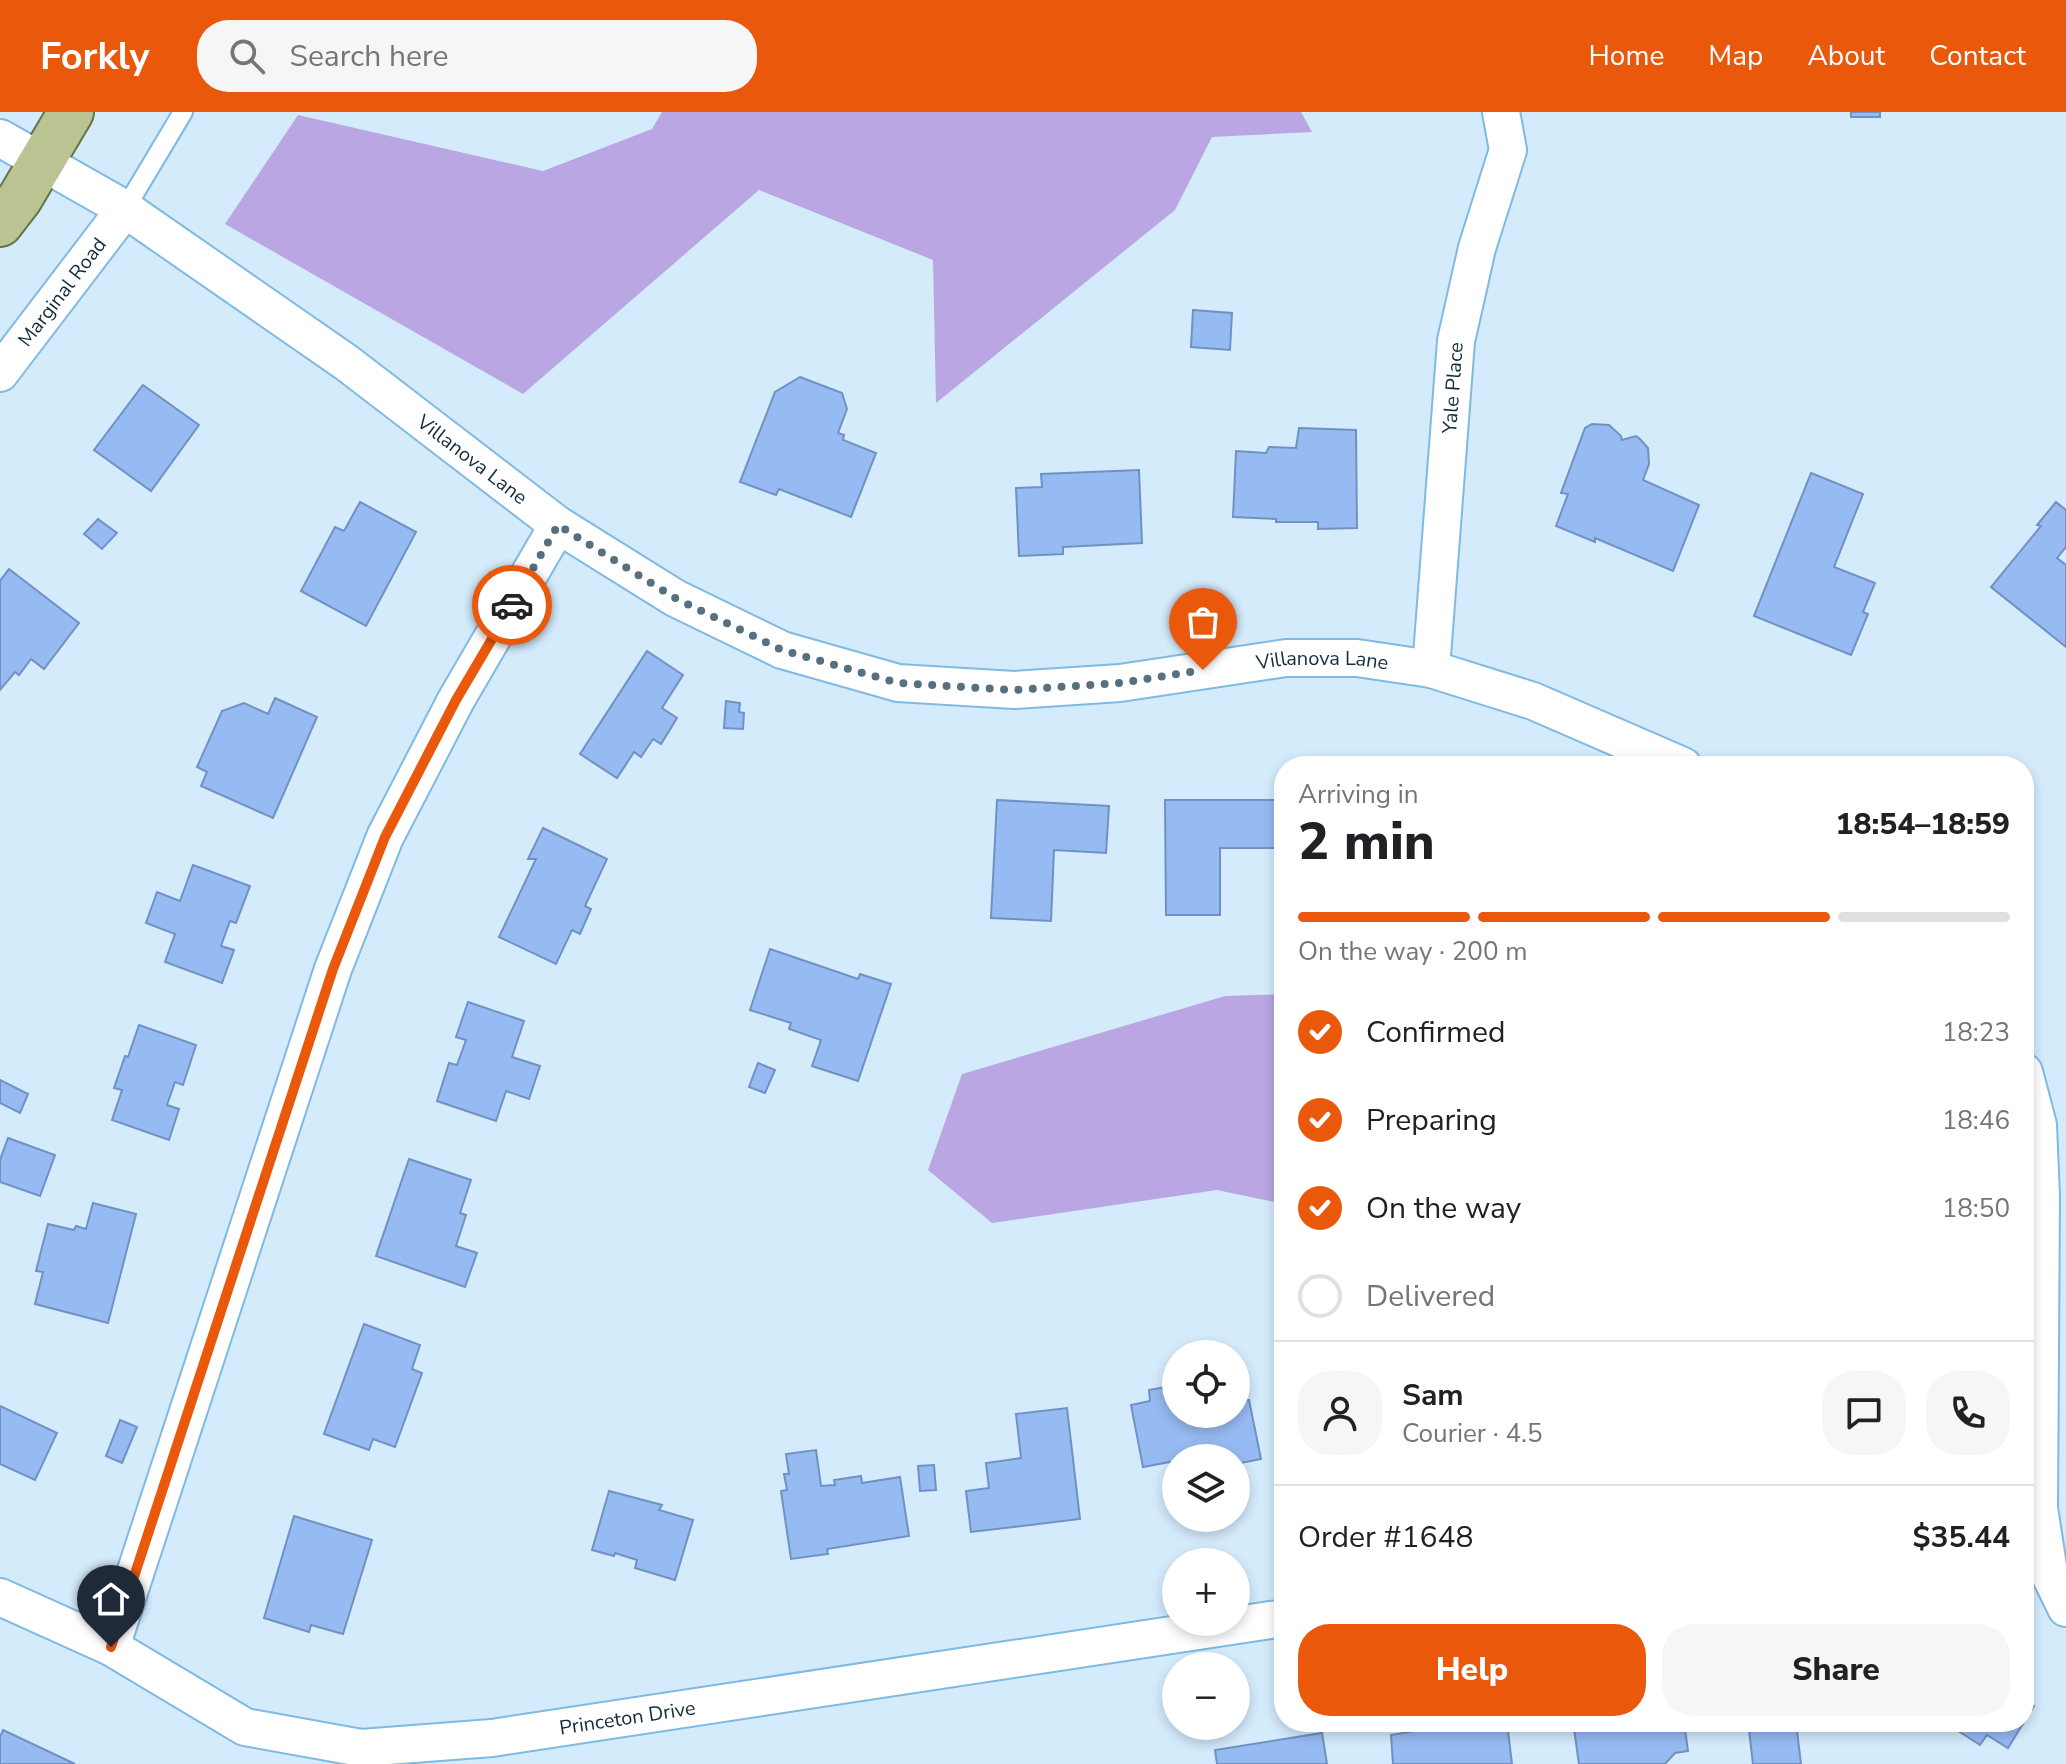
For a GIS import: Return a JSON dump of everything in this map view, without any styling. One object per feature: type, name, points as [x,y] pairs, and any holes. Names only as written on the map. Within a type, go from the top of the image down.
[{"type":"main road","points":[[0,224],[43,162],[71,112]]},
{"type":"street","name":"Yale Place","points":[[1431,669],[1456,341],[1477,248],[1508,150],[1501,112]]},
{"type":"street","name":"Villanova Lane","points":[[0,138],[125,209],[347,363],[558,525],[675,598],[782,650],[898,683],[1014,690],[1120,683],[1286,658],[1357,658],[1431,669],[1533,701],[1660,756]]},
{"type":"street","name":"Marginal Road","points":[[0,373],[125,209]]},
{"type":"street","points":[[111,1647],[333,969],[385,837],[456,700],[558,525]]},
{"type":"street","points":[[2034,1110],[2038,1125],[2041,1197],[2034,1440]]},
{"type":"street","points":[[2034,1517],[2049,1573],[2066,1608]]},
{"type":"street","name":"Princeton Drive","points":[[0,1597],[111,1647],[245,1727],[361,1748],[492,1738],[1274,1620]]},
{"type":"lane","points":[[125,209],[183,112]]},
{"type":"shaded area","points":[[662,112],[1301,112],[1312,132],[1212,137],[1175,210],[936,403],[933,260],[759,190],[523,394],[225,224],[298,115],[543,171],[652,129]]},
{"type":"shaded area","points":[[1274,994],[1274,1202],[1217,1190],[992,1223],[928,1170],[962,1074],[1225,996]]},
{"type":"building","points":[[1851,112],[1880,112],[1880,117],[1851,117]]},
{"type":"building","points":[[1193,310],[1232,313],[1230,350],[1191,347]]},
{"type":"building","points":[[800,377],[842,393],[847,409],[838,433],[844,435],[843,440],[876,453],[851,517],[779,489],[776,495],[740,482],[775,392]]},
{"type":"building","points":[[143,385],[199,425],[151,491],[94,450]]},
{"type":"building","points":[[1592,424],[1609,425],[1622,440],[1636,436],[1640,439],[1648,448],[1649,464],[1643,480],[1699,505],[1673,571],[1595,538],[1595,542],[1556,526],[1568,494],[1561,493],[1585,428]]},
{"type":"building","points":[[1299,428],[1356,430],[1357,528],[1318,529],[1318,522],[1276,522],[1276,519],[1233,517],[1236,451],[1266,453],[1269,447],[1296,448]]},
{"type":"building","points":[[1139,470],[1142,543],[1063,547],[1063,554],[1019,556],[1016,488],[1042,487],[1041,474]]},
{"type":"building","points":[[1811,473],[1863,494],[1834,567],[1875,583],[1863,612],[1868,614],[1851,655],[1754,616]]},
{"type":"building","points":[[360,502],[416,532],[366,626],[301,591],[335,527],[344,531]]},
{"type":"building","points":[[2056,502],[2066,510],[2066,547],[2057,558],[2066,565],[2066,647],[1991,587],[2041,526],[2037,525]]},
{"type":"building","points":[[98,519],[117,533],[102,549],[84,534]]},
{"type":"building","points":[[9,569],[79,623],[44,669],[31,659],[19,675],[15,672],[0,690],[0,581]]},
{"type":"building","points":[[647,651],[683,675],[662,708],[677,718],[661,744],[653,739],[641,757],[634,752],[617,778],[580,754]]},
{"type":"building","points":[[275,698],[317,717],[273,818],[201,786],[207,772],[197,767],[222,711],[244,703],[268,714]]},
{"type":"building","points":[[726,701],[740,703],[739,712],[744,713],[743,729],[724,728]]},
{"type":"building","points":[[997,800],[1109,806],[1106,853],[1054,850],[1051,921],[991,918]]},
{"type":"building","points":[[1165,800],[1274,800],[1274,848],[1220,848],[1220,915],[1166,915]]},
{"type":"building","points":[[543,828],[607,859],[585,906],[591,909],[580,934],[572,930],[556,964],[499,937],[536,859],[528,859]]},
{"type":"building","points":[[193,865],[250,886],[236,923],[230,921],[221,946],[234,950],[222,983],[165,962],[175,934],[146,923],[157,892],[180,901]]},
{"type":"building","points":[[770,949],[858,979],[860,974],[891,984],[858,1081],[812,1066],[821,1040],[789,1029],[791,1023],[750,1010]]},
{"type":"building","points":[[468,1002],[524,1021],[512,1057],[540,1066],[529,1099],[506,1091],[496,1121],[437,1101],[449,1063],[457,1065],[466,1040],[456,1037]]},
{"type":"building","points":[[139,1025],[196,1045],[183,1085],[175,1082],[167,1105],[179,1109],[169,1140],[112,1120],[122,1090],[114,1088]]},
{"type":"building","points":[[758,1063],[775,1070],[765,1093],[749,1087]]},
{"type":"building","points":[[0,1080],[28,1094],[20,1113],[0,1103]]},
{"type":"building","points":[[8,1138],[55,1155],[40,1196],[0,1182],[0,1160]]},
{"type":"building","points":[[409,1159],[471,1180],[460,1213],[466,1215],[456,1246],[477,1253],[465,1287],[376,1256]]},
{"type":"building","points":[[93,1203],[136,1214],[108,1323],[35,1304],[43,1272],[36,1271],[48,1224],[74,1230],[76,1226],[86,1229]]},
{"type":"building","points":[[364,1324],[420,1345],[412,1369],[422,1373],[395,1447],[373,1439],[369,1450],[324,1434]]},
{"type":"building","points":[[1162,1388],[1162,1428],[1250,1428],[1250,1405],[1261,1459],[1250,1461],[1250,1444],[1162,1444],[1162,1463],[1143,1467],[1131,1405],[1150,1401],[1149,1390]]},
{"type":"building","points":[[0,1406],[57,1433],[35,1480],[0,1464]]},
{"type":"building","points":[[1067,1408],[1080,1519],[971,1532],[966,1491],[989,1488],[986,1463],[1021,1458],[1016,1414]]},
{"type":"building","points":[[120,1420],[137,1427],[122,1463],[106,1456]]},
{"type":"building","points":[[816,1450],[821,1486],[835,1485],[834,1480],[861,1476],[862,1483],[900,1477],[909,1536],[827,1549],[828,1554],[791,1559],[781,1491],[787,1490],[784,1474],[789,1474],[786,1454]]},
{"type":"building","points":[[934,1465],[936,1490],[920,1491],[918,1466]]},
{"type":"building","points":[[609,1491],[662,1505],[659,1510],[693,1520],[675,1580],[635,1568],[637,1560],[592,1550]]},
{"type":"building","points":[[294,1516],[372,1540],[343,1634],[311,1625],[309,1632],[264,1618]]},
{"type":"building","points":[[3,1730],[75,1764],[0,1764]]},
{"type":"building","points":[[1409,1732],[1508,1732],[1512,1764],[1393,1764],[1391,1735]]},
{"type":"building","points":[[1574,1732],[1685,1732],[1688,1751],[1675,1753],[1665,1764],[1579,1764]]},
{"type":"building","points":[[1749,1732],[1797,1732],[1801,1764],[1753,1764]]},
{"type":"building","points":[[1960,1732],[2018,1732],[2008,1748],[1987,1735],[1980,1745]]},
{"type":"building","points":[[1322,1733],[1327,1764],[1217,1764],[1215,1750]]},
{"type":"way so far","points":[[512,605],[558,525],[675,598],[782,650],[898,683],[1014,690],[1120,683],[1203,670]]},
{"type":"route","points":[[111,1647],[333,969],[385,837],[456,700],[512,605]]}]
